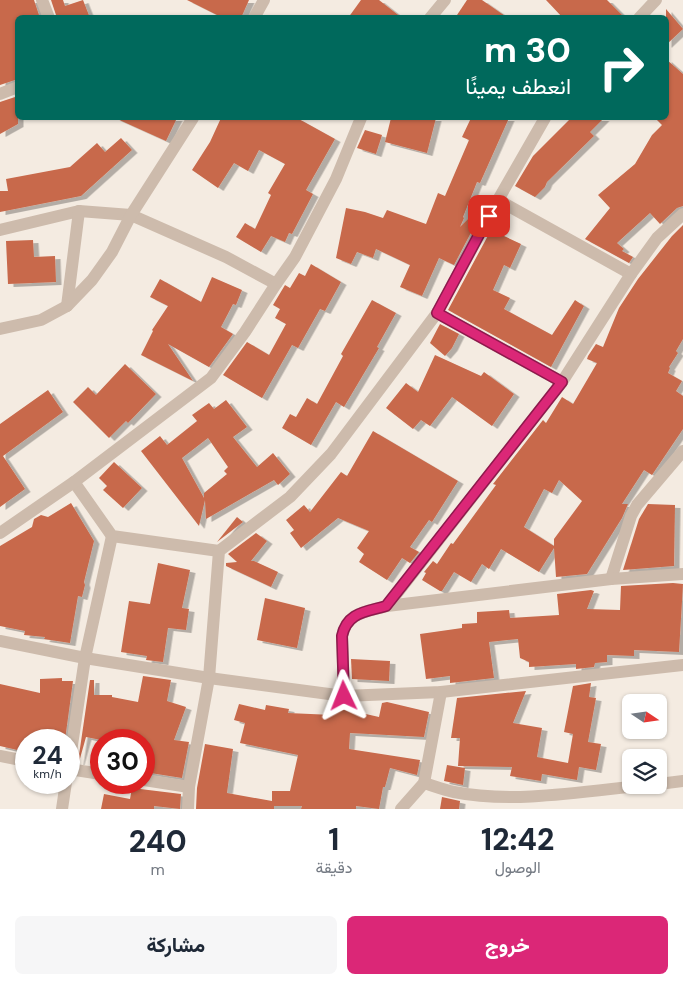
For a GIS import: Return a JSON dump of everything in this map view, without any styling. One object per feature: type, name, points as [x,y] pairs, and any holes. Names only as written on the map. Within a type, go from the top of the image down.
[{"type":"street","points":[[42,0],[48,15]]},
{"type":"street","points":[[256,15],[264,0]]},
{"type":"street","points":[[432,15],[445,0]]},
{"type":"street","points":[[642,15],[656,0]]},
{"type":"street","points":[[0,94],[15,87]]},
{"type":"street","points":[[0,329],[41,320],[67,306],[92,280],[107,259],[131,215],[192,120]]},
{"type":"street","points":[[0,533],[74,482],[211,378],[245,332],[315,221],[336,179],[360,120]]},
{"type":"street","points":[[74,482],[112,536],[219,551],[290,497],[331,454],[437,313],[544,120]]},
{"type":"street","points":[[498,200],[631,274]]},
{"type":"street","points":[[67,306],[79,211]]},
{"type":"street","points":[[0,230],[79,211],[131,215],[226,257],[276,284]]},
{"type":"street","points":[[386,606],[562,382],[631,274],[657,238],[683,214]]},
{"type":"street","points":[[437,313],[562,382]]},
{"type":"street","points":[[611,579],[634,510],[683,452]]},
{"type":"street","points":[[74,729],[85,658],[112,536]]},
{"type":"street","points":[[188,809],[189,788],[210,678],[219,551]]},
{"type":"street","points":[[344,696],[342,636],[350,618],[360,613],[386,606],[611,579],[683,574]]},
{"type":"street","points":[[0,641],[85,658],[210,678],[344,696],[442,692],[683,665]]},
{"type":"street","points":[[401,809],[424,783],[442,692]]},
{"type":"street","points":[[0,756],[15,759]]},
{"type":"street","points":[[667,783],[683,781]]},
{"type":"street","points":[[155,782],[189,788]]},
{"type":"street","points":[[424,783],[454,792],[487,796],[536,795],[622,787]]},
{"type":"street","points":[[62,809],[64,794]]},
{"type":"building","points":[[0,0],[34,0],[39,15],[15,15],[15,80],[0,85]]},
{"type":"building","points":[[51,0],[63,0],[65,6],[83,0],[89,15],[56,15]]},
{"type":"building","points":[[187,0],[249,0],[242,15],[217,15]]},
{"type":"building","points":[[361,0],[379,0],[398,15],[350,15]]},
{"type":"building","points":[[467,0],[482,0],[504,15],[457,15]]},
{"type":"building","points":[[546,0],[607,0],[622,15],[560,15]]},
{"type":"building","points":[[666,9],[683,29],[669,42],[669,15],[666,15]]},
{"type":"building","points":[[669,62],[683,74],[683,206],[677,208],[660,224],[650,213],[617,243],[624,249],[622,251],[633,257],[629,263],[585,239],[610,208],[598,195],[635,164],[652,135],[662,125],[657,120],[669,120]]},
{"type":"building","points":[[15,97],[15,120],[18,120],[18,124],[0,134],[0,102]]},
{"type":"building","points":[[119,120],[176,120],[166,141]]},
{"type":"building","points":[[220,120],[301,120],[335,139],[306,190],[313,194],[292,234],[289,233],[285,242],[271,236],[261,252],[236,237],[245,223],[255,229],[271,195],[268,193],[285,164],[259,150],[248,171],[234,163],[218,188],[192,170],[210,142]]},
{"type":"building","points":[[390,120],[435,120],[427,153],[385,142]]},
{"type":"building","points":[[470,120],[508,120],[480,183],[477,182],[460,227],[468,219],[476,223],[454,265],[439,258],[422,296],[400,287],[410,265],[376,249],[373,258],[357,252],[351,264],[336,258],[346,208],[383,218],[387,210],[426,224],[438,193],[445,196],[469,140],[462,137]]},
{"type":"building","points":[[569,120],[602,120],[590,132],[594,136],[547,182],[545,187],[535,197],[515,186],[533,156]]},
{"type":"building","points":[[365,130],[382,135],[376,154],[357,148]]},
{"type":"building","points":[[121,138],[132,150],[81,196],[0,212],[0,191],[8,191],[6,179],[70,167],[97,143],[105,152]]},
{"type":"building","points":[[683,225],[683,339],[676,351],[678,353],[669,367],[668,373],[682,381],[676,391],[683,396],[683,429],[652,475],[644,470],[622,504],[628,504],[622,518],[587,574],[556,577],[554,548],[539,572],[501,549],[489,569],[482,564],[471,582],[454,572],[442,591],[440,591],[422,580],[426,573],[424,572],[433,561],[437,564],[451,543],[453,544],[496,485],[493,484],[543,420],[546,423],[562,397],[573,404],[597,363],[587,359],[588,356],[596,344],[603,347],[619,308],[638,279]],"holes":[[[559,480],[582,501],[554,539],[554,546],[524,527],[544,489],[552,493]]]},
{"type":"building","points":[[491,230],[521,244],[510,268],[504,265],[493,290],[510,298],[504,309],[552,335],[575,300],[584,306],[551,367],[448,310]]},
{"type":"building","points":[[33,240],[34,257],[55,256],[56,282],[8,284],[6,241]]},
{"type":"building","points":[[311,264],[341,282],[325,311],[320,309],[298,348],[292,345],[262,398],[223,375],[247,342],[269,355],[286,324],[275,318],[280,309],[273,305],[285,285],[290,288],[299,273],[305,276]]},
{"type":"building","points":[[212,277],[242,290],[236,305],[233,304],[221,327],[233,334],[209,367],[168,344],[193,381],[141,355],[152,330],[168,306],[150,297],[160,279],[201,302]]},
{"type":"building","points":[[372,300],[396,313],[377,347],[379,348],[344,407],[336,402],[311,445],[282,428],[290,414],[296,417],[307,398],[317,404],[343,356],[341,354]]},
{"type":"building","points":[[440,324],[459,334],[452,348],[445,356],[430,343]]},
{"type":"building","points":[[435,355],[481,376],[484,372],[514,394],[492,426],[452,397],[430,426],[421,420],[413,429],[386,408],[406,383],[418,392]]},
{"type":"building","points":[[125,364],[156,394],[128,423],[126,421],[109,438],[73,402],[88,387],[96,395]]},
{"type":"building","points":[[48,390],[63,412],[3,456],[25,489],[0,507],[0,424]]},
{"type":"building","points":[[226,400],[247,427],[233,437],[257,467],[273,453],[290,474],[278,485],[274,480],[206,519],[205,500],[199,526],[141,451],[160,436],[167,445],[197,421],[192,415],[209,403],[214,409]],"holes":[[[208,438],[228,467],[224,471],[227,474],[204,493],[204,498],[182,458]]]},
{"type":"building","points":[[373,431],[458,481],[432,522],[429,520],[410,547],[419,552],[410,563],[402,558],[387,580],[359,562],[364,554],[357,548],[369,531],[338,518],[301,548],[290,533],[294,530],[286,520],[304,505],[310,512],[341,472],[347,476]]},
{"type":"building","points":[[114,462],[142,488],[123,508],[103,490],[107,486],[99,478]]},
{"type":"building","points":[[71,503],[94,541],[82,597],[78,596],[70,643],[44,639],[45,637],[24,635],[25,631],[0,626],[0,546],[32,527],[34,519],[41,515],[48,517]]},
{"type":"building","points":[[648,504],[675,505],[674,566],[623,570],[639,519]]},
{"type":"building","points":[[237,517],[243,522],[217,542]]},
{"type":"building","points":[[256,533],[267,541],[251,561],[278,572],[271,587],[226,566],[226,563],[237,562],[228,554]]},
{"type":"building","points":[[158,563],[190,570],[182,608],[189,609],[186,630],[168,628],[163,662],[146,660],[147,656],[121,652],[129,601],[150,604]]},
{"type":"building","points":[[683,584],[679,652],[634,650],[634,656],[607,655],[607,662],[595,663],[594,667],[576,669],[576,664],[529,667],[529,662],[520,658],[518,639],[489,642],[494,678],[450,683],[450,676],[426,679],[420,634],[462,628],[462,624],[477,623],[477,612],[509,610],[510,618],[559,615],[557,594],[591,590],[594,591],[587,609],[620,610],[621,586]]},
{"type":"building","points":[[265,598],[305,608],[297,648],[257,640]]},
{"type":"building","points":[[351,659],[390,661],[389,681],[352,679]]},
{"type":"building","points":[[143,676],[171,680],[167,701],[186,707],[174,740],[189,742],[182,778],[155,774],[155,729],[90,729],[90,738],[86,737],[80,758],[90,680],[94,680],[94,695],[112,695],[112,697],[138,702]]},
{"type":"building","points":[[62,678],[62,681],[73,681],[66,729],[15,729],[15,749],[0,746],[0,684],[40,693],[40,679]]},
{"type":"building","points":[[591,683],[589,697],[596,698],[588,742],[601,744],[596,770],[579,767],[577,780],[542,774],[541,781],[510,776],[512,767],[458,766],[460,738],[451,738],[457,698],[526,691],[513,723],[542,728],[537,757],[568,763],[573,734],[564,732],[573,686]]},
{"type":"building","points":[[387,702],[429,712],[424,737],[350,733],[349,749],[420,760],[417,775],[390,768],[385,787],[383,787],[379,809],[356,806],[356,809],[301,809],[302,806],[274,806],[274,809],[196,809],[197,788],[205,744],[233,749],[227,793],[272,801],[272,791],[290,791],[298,755],[240,743],[245,723],[234,720],[239,704],[265,710],[266,705],[289,709],[288,713],[333,715],[335,707],[379,717],[382,703]]},
{"type":"building","points":[[447,765],[465,768],[463,785],[444,781]]},
{"type":"building","points":[[155,791],[181,794],[180,809],[154,806],[154,809],[101,809],[104,794],[130,799],[131,794],[155,794]]},
{"type":"building","points":[[442,797],[460,801],[459,809],[440,809]]},
{"type":"route","points":[[344,696],[342,636],[350,618],[360,613],[386,606],[562,382],[437,313],[489,216]]}]
